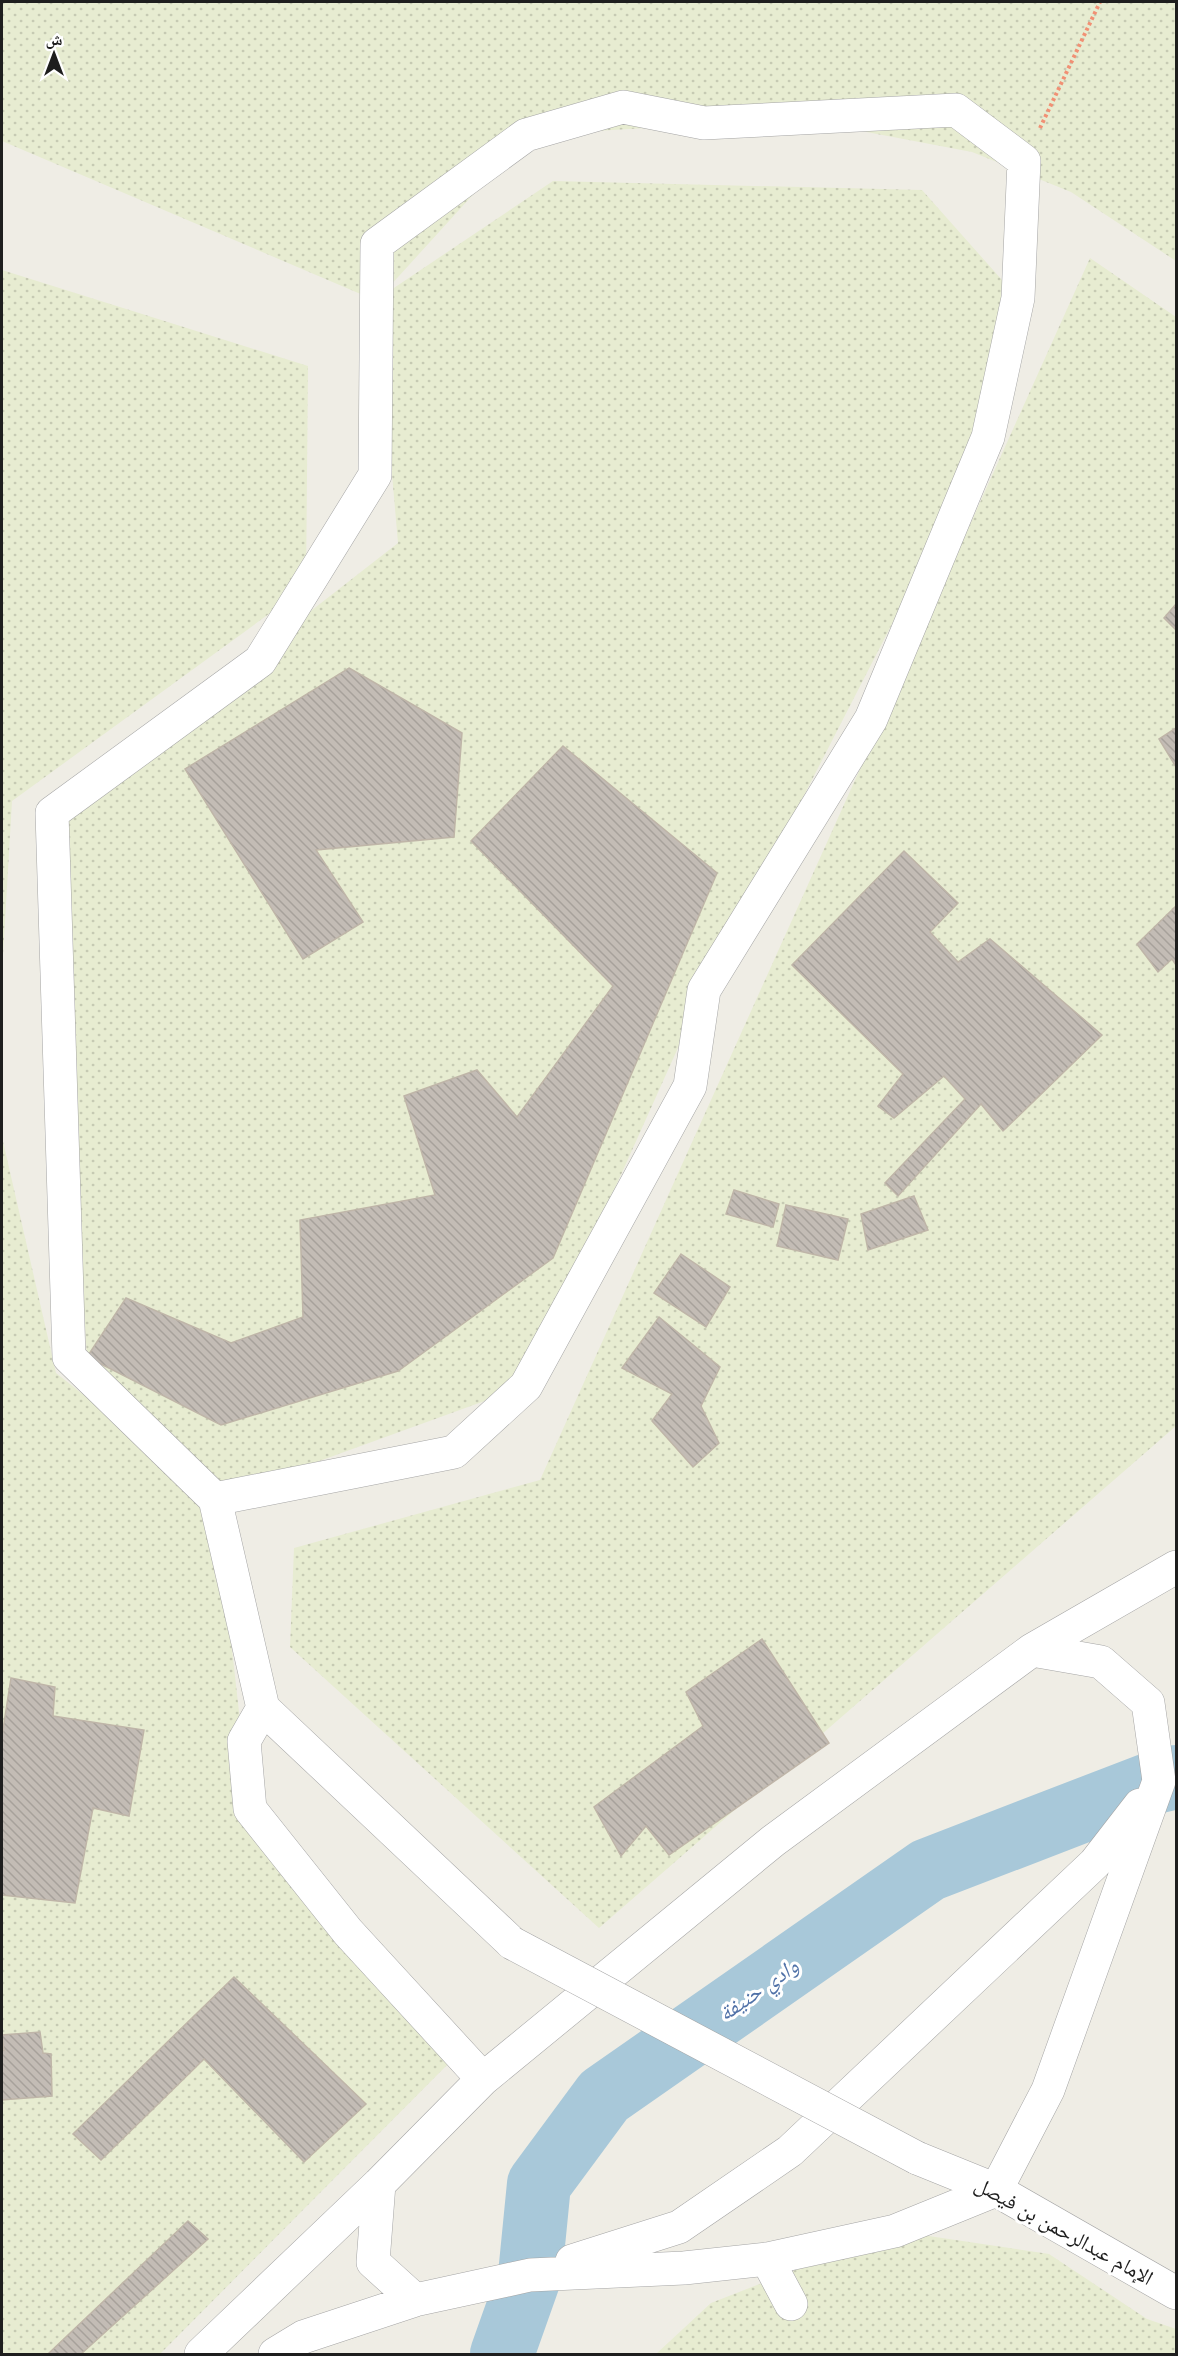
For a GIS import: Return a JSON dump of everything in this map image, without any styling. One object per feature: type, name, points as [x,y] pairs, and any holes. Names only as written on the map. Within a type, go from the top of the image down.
[{"type":"street","points":[[214,1499],[454,1452],[526,1386],[690,1086],[704,990],[871,719],[988,437],[1018,298],[1024,161],[956,110],[704,123],[623,107],[526,135],[377,244],[375,475],[260,661],[52,813],[69,1357],[214,1499],[264,1708],[244,1741],[250,1809],[348,1932],[483,2079]]},
{"type":"street","points":[[201,2355],[379,2184],[483,2079],[772,1841],[1032,1650],[1176,1567]]},
{"type":"street","points":[[275,2355],[303,2337],[415,2300],[530,2275],[679,2227],[790,2151],[1095,1863],[1159,1781],[1148,1702],[1101,1662],[1032,1650]]},
{"type":"street","name":"الإمام عبدالرحمن بن فيصل","points":[[264,1708],[512,1943],[917,2158],[996,2190],[1176,2294]]},
{"type":"street","points":[[530,2275],[684,2268],[766,2259],[896,2231],[996,2190],[1048,2090],[1159,1781],[1176,1743]]},
{"type":"street","points":[[379,2184],[373,2262],[415,2300]]},
{"type":"street","points":[[766,2259],[791,2304]]},
{"type":"path","points":[[1024,161],[1100,2]]},
{"type":"green space","points":[[2,2],[1176,2],[1176,261],[1071,192],[972,152],[798,119],[562,133],[519,144],[379,298],[553,181],[922,190],[1018,298],[988,437],[704,990],[526,1386],[215,1499],[250,1809],[459,2053],[160,2354],[2,2354],[2,1137],[56,1373],[211,1496],[87,1357],[52,813],[398,543],[377,301],[2,141]]},
{"type":"green space","points":[[1090,258],[1176,317],[1176,1426],[599,1928],[290,1647],[294,1548],[540,1480]]},
{"type":"green space","points":[[2,270],[308,366],[306,587],[12,801],[2,973]]},
{"type":"green space","points":[[895,2231],[1049,2254],[1147,2319],[1176,2329],[1176,2354],[656,2354],[711,2303]]},
{"type":"building","points":[[1176,604],[1176,630],[1164,618]]},
{"type":"building","points":[[349,668],[462,733],[454,837],[316,850],[363,922],[303,959],[185,769]]},
{"type":"building","points":[[1176,728],[1176,767],[1159,739]]},
{"type":"building","points":[[563,746],[717,873],[553,1258],[398,1371],[221,1425],[87,1357],[126,1298],[231,1343],[303,1317],[300,1220],[435,1195],[404,1096],[477,1070],[517,1117],[613,986],[471,841]]},
{"type":"building","points":[[904,851],[958,903],[930,932],[958,962],[990,939],[1102,1035],[1003,1131],[981,1104],[898,1196],[885,1183],[965,1099],[944,1076],[894,1118],[878,1106],[903,1074],[792,965]]},
{"type":"building","points":[[1176,906],[1176,965],[1172,959],[1158,972],[1137,944]]},
{"type":"building","points":[[734,1190],[779,1204],[773,1227],[726,1214]]},
{"type":"building","points":[[914,1196],[928,1230],[868,1250],[861,1214]]},
{"type":"building","points":[[786,1205],[848,1219],[838,1260],[777,1246]]},
{"type":"building","points":[[681,1254],[730,1287],[706,1327],[654,1293]]},
{"type":"building","points":[[659,1317],[720,1367],[701,1406],[719,1443],[693,1467],[652,1421],[672,1394],[622,1368]]},
{"type":"building","points":[[762,1639],[829,1743],[669,1855],[646,1826],[621,1856],[594,1807],[703,1726],[686,1692]]},
{"type":"building","points":[[11,1678],[55,1687],[53,1716],[144,1730],[129,1816],[93,1808],[75,1903],[2,1895],[2,1736]]},
{"type":"building","points":[[234,1977],[366,2104],[304,2162],[204,2059],[101,2160],[73,2134]]},
{"type":"building","points":[[40,2032],[43,2053],[51,2054],[52,2096],[2,2100],[2,2051],[4,2050],[2,2035]]},
{"type":"building","points":[[188,2221],[208,2239],[81,2354],[48,2354]]},
{"type":"waterway","name":"وادي حنيفة","points":[[502,2354],[530,2275],[539,2184],[604,2096],[928,1870],[1159,1781],[1176,1777]]}]
